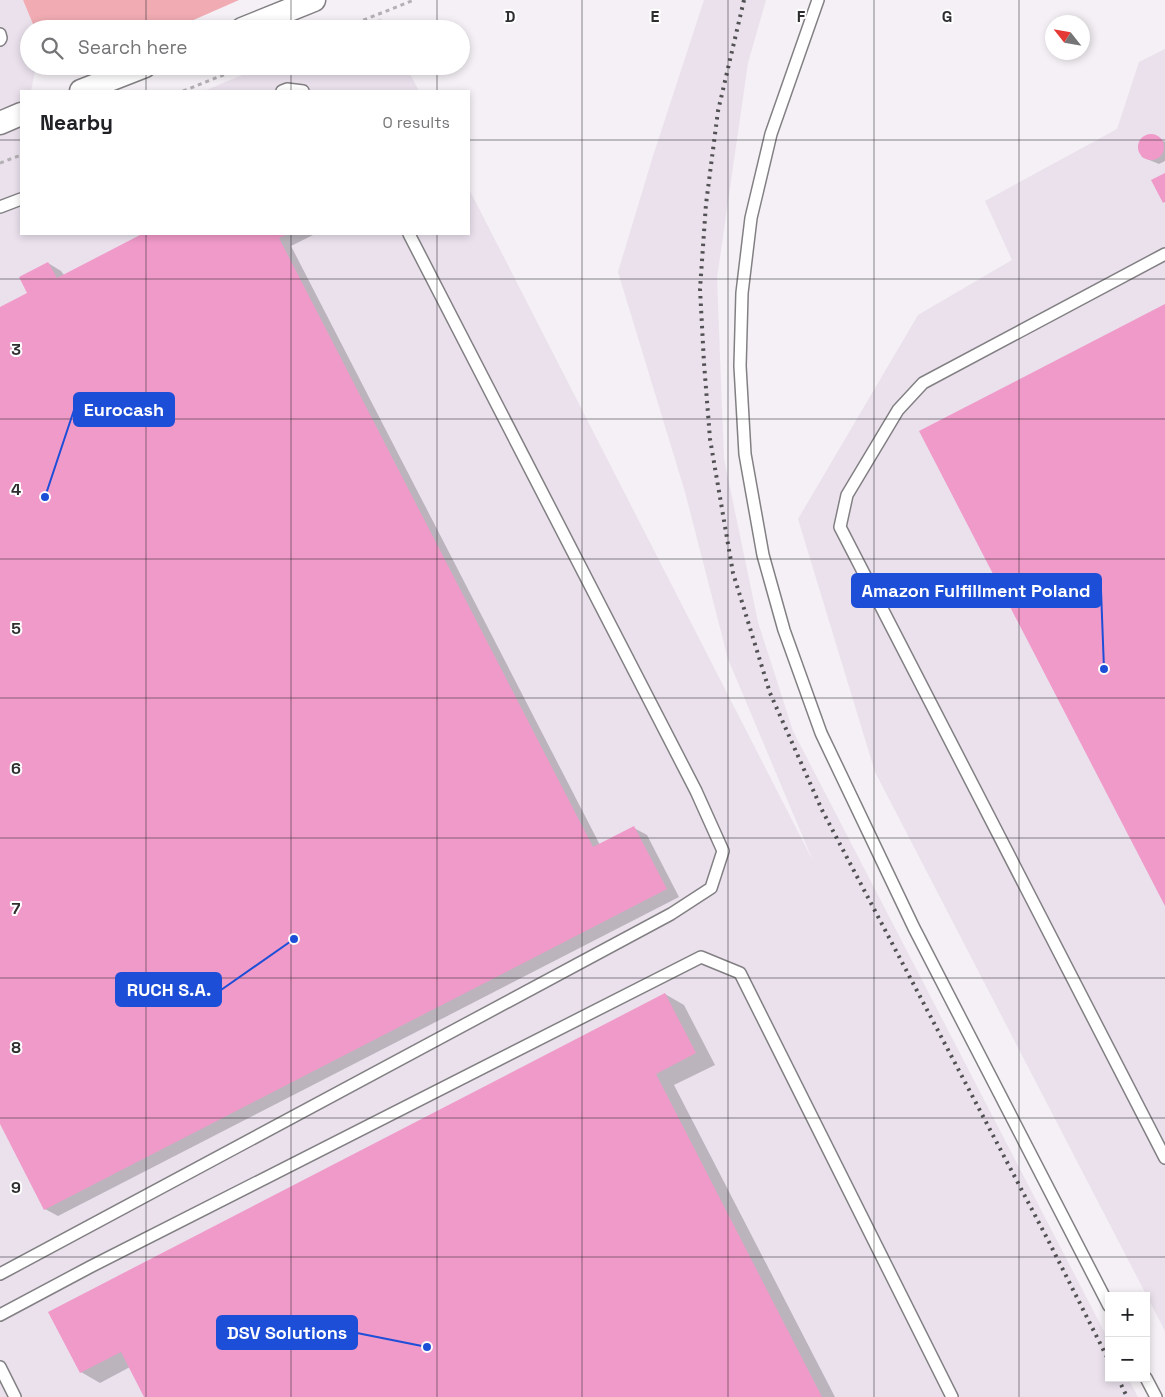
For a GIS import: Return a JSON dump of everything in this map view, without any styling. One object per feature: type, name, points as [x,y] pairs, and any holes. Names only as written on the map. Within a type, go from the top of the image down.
[{"type":"street","points":[[264,20],[314,0]]},
{"type":"street","points":[[84,90],[122,75]]},
{"type":"street","points":[[0,123],[20,114]]},
{"type":"lane","points":[[818,0],[771,134],[751,218],[742,293],[740,366],[745,454],[763,555],[784,630],[821,733],[914,928],[1105,1298]]},
{"type":"lane","points":[[0,34],[0,40]]},
{"type":"lane","points":[[0,207],[20,198]]},
{"type":"lane","points":[[0,1274],[671,914],[711,888],[723,851],[696,791],[410,235]]},
{"type":"lane","points":[[1165,254],[923,383],[898,410],[847,495],[840,527],[1165,1158]]},
{"type":"lane","points":[[0,1315],[98,1263],[701,957],[740,973],[952,1397]]},
{"type":"lane","points":[[0,1367],[15,1397]]},
{"type":"lane","points":[[1148,1382],[1156,1397]]},
{"type":"path","points":[[364,20],[414,0]]},
{"type":"path","points":[[186,90],[223,75]]},
{"type":"path","points":[[0,163],[20,155]]},
{"type":"shaded area","points":[[0,0],[23,0],[31,20],[20,20],[20,75],[34,75],[31,90],[20,90],[20,235],[470,235],[470,191],[813,861],[728,659],[685,492],[618,272],[653,156],[704,0],[766,0],[748,63],[717,278],[724,459],[758,622],[793,731],[1105,1333],[1105,1382],[1130,1382],[1138,1397],[0,1397]]},
{"type":"shaded area","points":[[23,0],[239,0],[193,20],[31,20]]},
{"type":"shaded area","points":[[1165,49],[1165,1331],[1150,1302],[1150,1292],[1145,1292],[875,772],[798,519],[918,315],[1012,260],[985,201],[1117,129],[1139,62]]},
{"type":"shaded area","points":[[242,75],[411,75],[418,90],[206,90]]},
{"type":"building","points":[[1151,134],[1160,138],[1164,147],[1160,156],[1151,160],[1142,156],[1138,147],[1142,138]]},
{"type":"building","points":[[1165,173],[1165,202],[1163,203],[1151,180]]},
{"type":"building","points":[[140,235],[286,235],[279,238],[593,847],[634,826],[667,889],[44,1210],[0,1124],[0,307],[27,293],[19,277],[48,262],[57,278]]},
{"type":"building","points":[[1165,304],[1165,906],[919,431]]},
{"type":"building","points":[[665,993],[696,1053],[656,1074],[822,1397],[144,1397],[121,1352],[80,1373],[48,1312]]},
{"type":"railway","points":[[744,0],[718,111],[706,204],[700,289],[710,439],[733,573],[770,693],[822,810],[1048,1240],[1105,1353]]},
{"type":"railway","points":[[1120,1382],[1127,1397]]},
{"type":"place","name":"Eurocash","points":[[45,497]]},
{"type":"place","name":"Amazon Fulfillment Poland","points":[[1104,669]]},
{"type":"place","name":"RUCH S.A.","points":[[294,939]]},
{"type":"place","name":"DSV Solutions","points":[[427,1347]]}]
